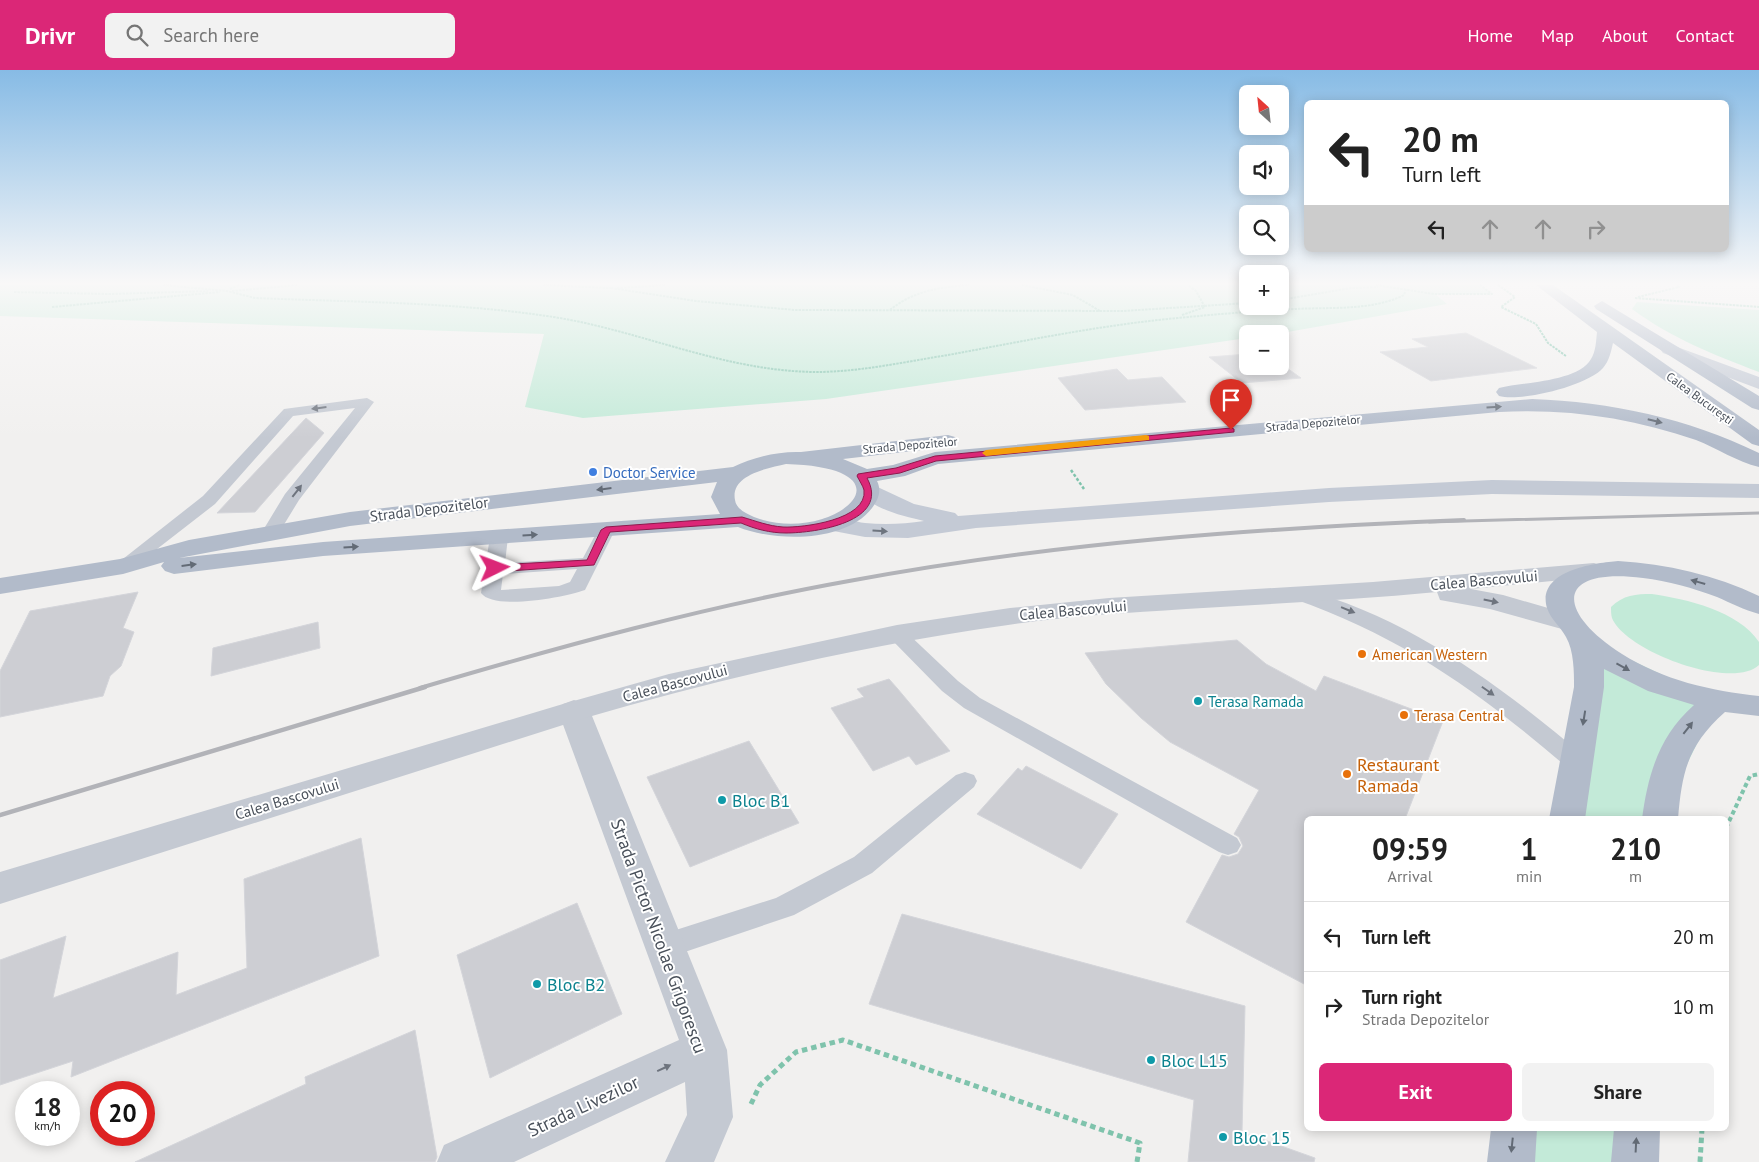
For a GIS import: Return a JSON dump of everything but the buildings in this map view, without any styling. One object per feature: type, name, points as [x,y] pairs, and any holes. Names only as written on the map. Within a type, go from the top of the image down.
[{"type":"main road","name":"Strada Depozitelor","points":[[804,458],[876,448],[1502,392],[1563,381],[1579,375],[1596,365],[1603,352],[1605,336]]},
{"type":"main road","name":"Calea București","points":[[1613,336],[1759,440]]},
{"type":"main road","name":"Calea București","points":[[1649,336],[1759,404]]},
{"type":"main road","points":[[1669,349],[1759,383]]},
{"type":"main road","name":"Strada Depozitelor","points":[[865,483],[935,458],[1454,410],[1554,406],[1608,411],[1668,425],[1706,437],[1759,461]]},
{"type":"main road","points":[[865,483],[867,500],[860,509],[848,518],[808,529],[784,530],[761,527],[742,520],[729,512],[723,502],[723,492],[729,482],[739,473],[769,461],[804,458],[838,463],[865,483],[887,503],[905,510],[929,516],[976,521]]},
{"type":"main road","name":"Strada Depozitelor","points":[[0,586],[123,566],[189,547],[271,532],[422,510],[739,473]]},
{"type":"main road","points":[[831,524],[891,532],[922,530],[976,521],[1348,494],[1492,487],[1759,491]]},
{"type":"main road","name":"Strada Depozitelor","points":[[123,566],[179,566],[323,549],[742,520]]},
{"type":"main road","points":[[1568,816],[1589,687],[1588,668],[1574,630],[1561,611],[1560,599],[1562,589],[1568,581],[1594,571],[1629,569],[1655,572],[1692,580],[1751,600]]},
{"type":"main road","points":[[1574,630],[1613,661],[1634,673],[1673,688],[1718,701],[1759,706]]},
{"type":"main road","points":[[1660,816],[1668,763],[1681,737],[1696,719],[1718,701]]},
{"type":"main road","points":[[1510,1162],[1514,1131]]},
{"type":"main road","points":[[1635,1162],[1637,1131]]},
{"type":"street","name":"Calea Bascovului","points":[[0,888],[574,711],[680,681],[768,660],[897,634],[1010,616],[1109,606],[1373,590],[1594,571]]},
{"type":"street","name":"Calea Bascovului","points":[[1373,590],[1459,595],[1494,601],[1574,630]]},
{"type":"street","name":"Strada Pictor Nicolae Grigorescu","points":[[574,711],[705,1050],[710,1117],[689,1162]]},
{"type":"street","name":"Strada Livezilor","points":[[491,1156],[705,1050]]},
{"type":"lane","points":[[123,566],[209,500],[289,412],[367,402],[292,498],[271,532]]},
{"type":"lane","points":[[499,537],[491,594],[501,596],[562,592],[578,586],[606,530]]},
{"type":"lane","points":[[495,568],[591,563]]},
{"type":"lane","points":[[1301,595],[1350,611],[1415,645],[1506,704],[1577,763]]},
{"type":"lane","points":[[897,634],[950,686],[972,703],[1228,845]]},
{"type":"lane","points":[[664,946],[784,907],[863,865],[965,781]]},
{"type":"path","points":[[632,336],[694,354],[767,370],[817,372],[878,367],[1049,336]]},
{"type":"path","points":[[1544,336],[1548,343],[1568,358]]},
{"type":"path","points":[[1055,446],[1098,512]]},
{"type":"path","points":[[1729,822],[1750,776],[1759,774]]},
{"type":"path","points":[[748,1111],[760,1085],[796,1052],[844,1040],[1140,1143],[1137,1162]]},
{"type":"path","points":[[1700,1162],[1702,1131]]},
{"type":"green space","points":[[543,336],[1239,336],[1239,339],[826,399],[583,418],[525,407]]},
{"type":"green space","points":[[1676,336],[1759,336],[1759,372],[1709,352]]},
{"type":"green space","points":[[1652,594],[1696,603],[1739,622],[1759,642],[1759,665],[1745,672],[1726,673],[1704,670],[1680,664],[1637,643],[1621,631],[1612,618],[1611,607],[1620,600],[1630,596]]},
{"type":"green space","points":[[1580,636],[1718,701],[1661,816],[1567,816]]},
{"type":"green space","points":[[1514,1131],[1638,1131],[1635,1162],[1511,1162]]},
{"type":"railway","points":[[1429,522],[1759,513]]},
{"type":"railway","points":[[420,688],[527,657],[687,615],[795,591],[925,568],[1078,547],[1155,539],[1387,523],[1464,520]]},
{"type":"railway","points":[[0,815],[425,687]]},
{"type":"slow traffic","points":[[986,453],[1146,438]]},
{"type":"place","name":"Doctor Service","points":[[593,472]]},
{"type":"place","name":"American Western","points":[[1362,654]]},
{"type":"place","name":"Terasa Ramada","points":[[1198,701]]},
{"type":"place","name":"Terasa Central","points":[[1404,715]]},
{"type":"place","name":"Restaurant Ramada","points":[[1347,774]]},
{"type":"place","name":"Bloc B1","points":[[722,800]]},
{"type":"place","name":"Bloc B2","points":[[537,984]]},
{"type":"place","name":"Bloc L15","points":[[1151,1060]]},
{"type":"place","name":"Bloc 15","points":[[1223,1137]]},
{"type":"route","points":[[495,568],[591,563],[606,530],[742,520],[761,527],[784,530],[808,529],[831,524],[848,518],[860,509],[867,500],[869,490],[862,476],[897,471],[935,458],[1231,430]]}]
